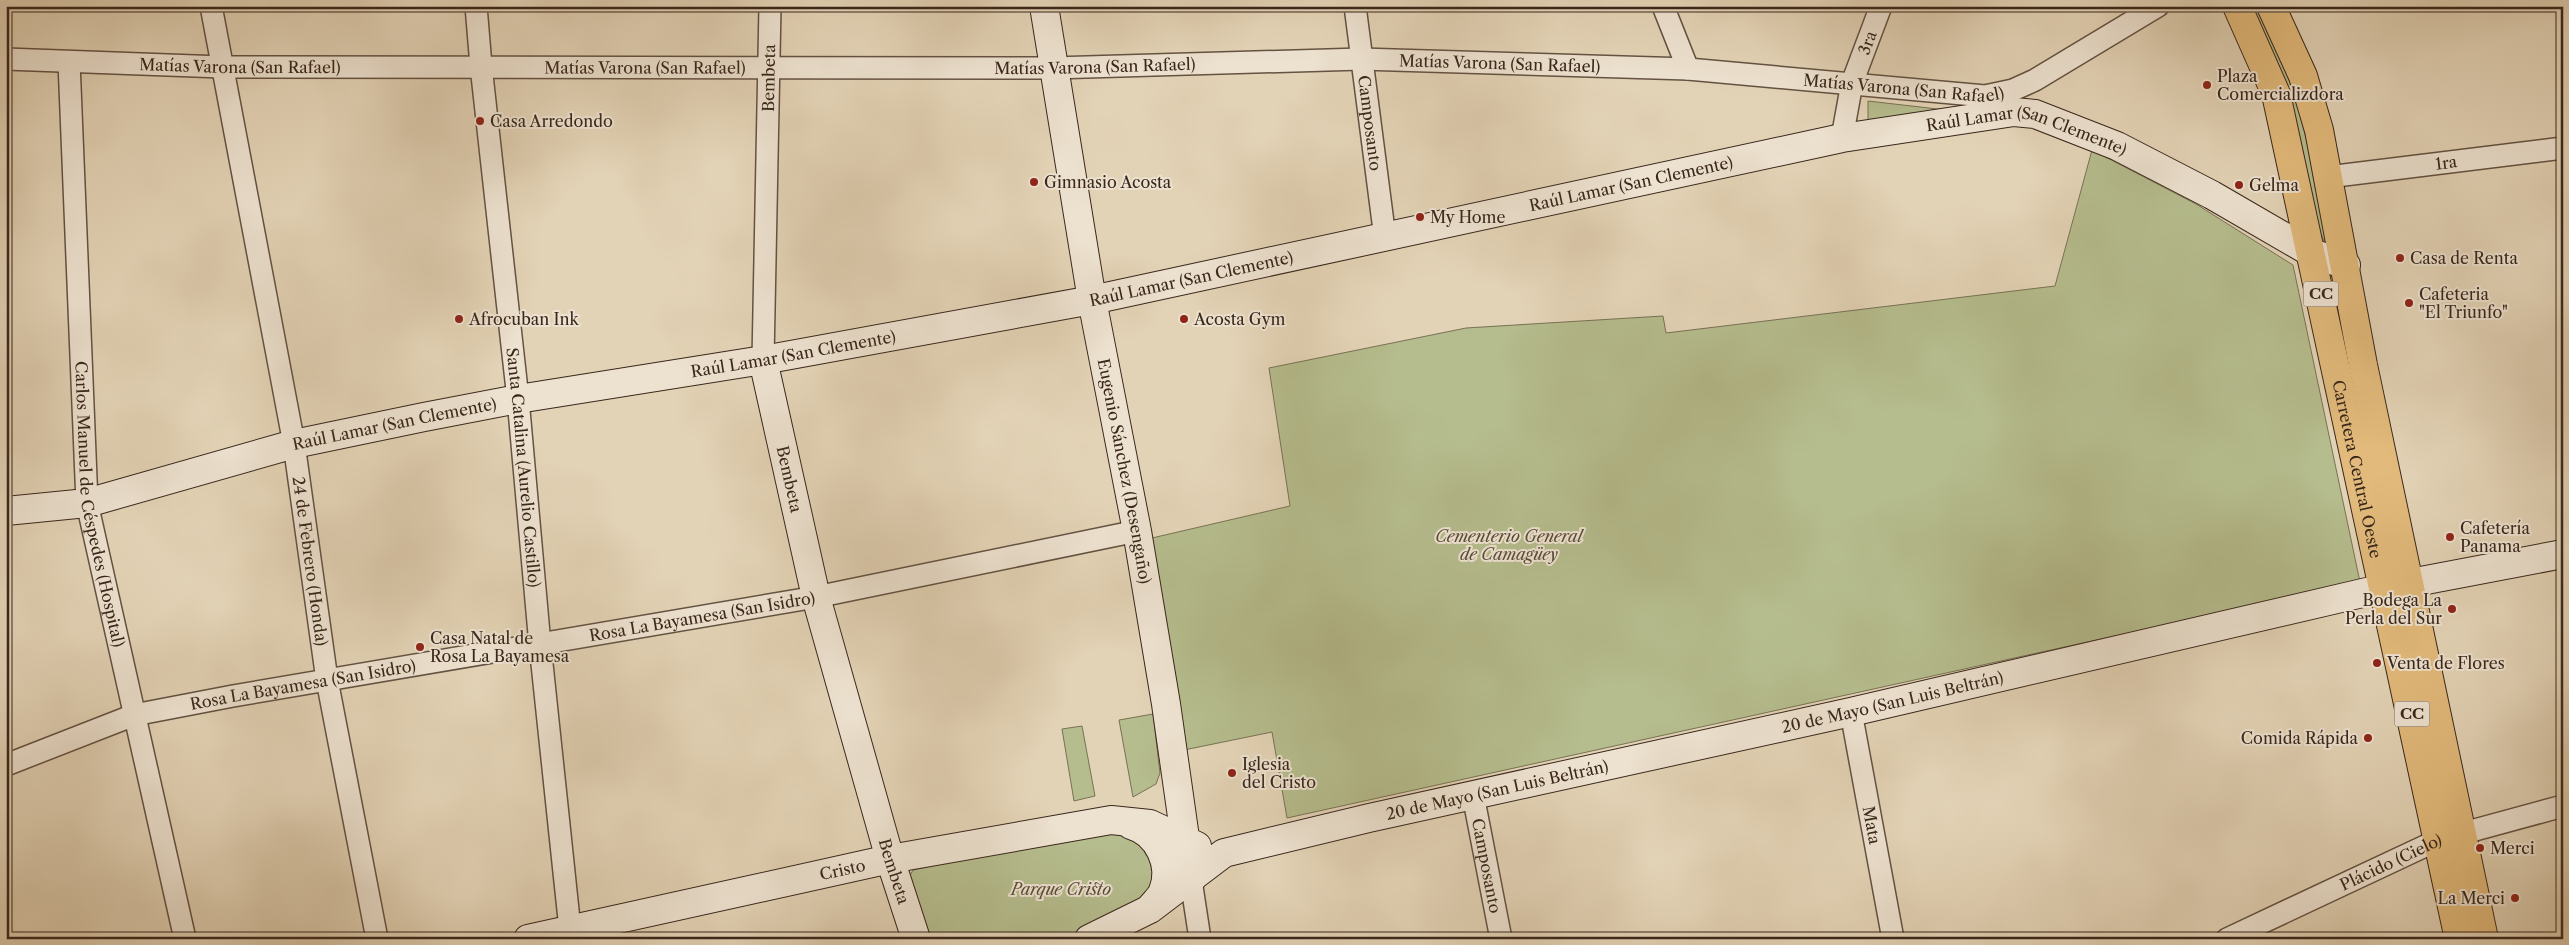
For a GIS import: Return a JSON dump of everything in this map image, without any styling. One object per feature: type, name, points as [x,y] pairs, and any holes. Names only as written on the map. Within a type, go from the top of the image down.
[{"type":"main road","name":"Carretera Central Oeste","points":[[2237,6],[2276,94],[2312,253],[2396,587],[2449,836],[2459,939]]},
{"type":"main road","name":"Carretera Central Oeste","points":[[2271,6],[2303,76],[2319,130],[2346,265],[2363,365],[2396,587]]},
{"type":"main road","name":"Carretera Central Oeste","points":[[2449,836],[2484,939]]},
{"type":"street","name":"24 de Febrero (Honda)","points":[[211,6],[294,444],[327,680],[377,939]]},
{"type":"street","name":"Santa Catalina (Aurelio Castillo)","points":[[476,6],[480,66],[518,399],[540,645],[570,929]]},
{"type":"street","name":"Bembeta","points":[[770,6],[763,360],[816,597],[890,859],[916,939]]},
{"type":"street","name":"Eugenio Sánchez (Desengaño)","points":[[1044,6],[1092,300],[1137,531],[1181,835],[1191,880],[1200,939]]},
{"type":"street","name":"Camposanto","points":[[1355,6],[1385,238]]},
{"type":"street","points":[[1663,6],[1688,69]]},
{"type":"street","name":"3ra","points":[[1842,138],[1852,83],[1881,6]]},
{"type":"street","name":"Matías Varona (San Rafael)","points":[[6,59],[222,67],[1053,68],[1361,59],[1688,69],[1852,83],[1985,106],[2035,80],[2158,6]]},
{"type":"street","name":"Carlos Manuel de Céspedes (Hospital)","points":[[69,62],[87,502],[185,939]]},
{"type":"street","points":[[2035,80],[2035,114]]},
{"type":"street","name":"Raúl Lamar (San Clemente)","points":[[6,511],[87,502],[294,444],[518,399],[763,360],[1092,300],[1385,238],[1985,106],[2035,114],[2117,146],[2212,195],[2312,253],[2346,265]]},
{"type":"street","name":"1ra","points":[[2328,177],[2563,148]]},
{"type":"street","name":"Rosa La Bayamesa (San Isidro)","points":[[6,765],[134,714],[816,597],[1137,531]]},
{"type":"street","name":"20 de Mayo (San Luis Beltrán)","points":[[1181,835],[1203,849],[1224,853],[2396,587],[2563,554]]},
{"type":"street","name":"Mata","points":[[1851,712],[1893,939]]},
{"type":"street","name":"Camposanto","points":[[1473,795],[1501,939]]},
{"type":"street","name":"Plácido (Cielo)","points":[[2236,937],[2449,836],[2563,806]]},
{"type":"street","points":[[1111,820],[1150,835],[1162,852],[1167,872],[1163,893],[1150,909]]},
{"type":"street","name":"Cristo","points":[[528,939],[890,859],[1111,820],[1150,824],[1181,835]]},
{"type":"street","name":"20 de Mayo (San Luis Beltrán)","points":[[1089,939],[1150,909],[1191,880],[1224,853]]},
{"type":"green space","points":[[2248,6],[2260,6],[2294,89],[2329,233],[2329,240],[2324,241],[2321,234],[2289,103]]},
{"type":"green space","points":[[1868,101],[1955,111],[1868,124]]},
{"type":"green space","name":"Cementerio General de Camagüey","points":[[2092,150],[2196,204],[2293,265],[2360,582],[1287,818],[1272,732],[1184,750],[1152,538],[1290,506],[1269,368],[1466,328],[1663,316],[1666,333],[2055,286]]},
{"type":"green space","points":[[1153,714],[1160,773],[1156,784],[1133,797],[1119,720]]},
{"type":"green space","points":[[1082,726],[1095,796],[1074,801],[1062,729]]},
{"type":"green space","name":"Parque Cristo","points":[[1124,828],[1157,862],[1154,890],[1131,911],[1071,939],[928,939],[908,879],[913,870],[1091,831]]},
{"type":"place","name":"Plaza Comercializdora","points":[[2207,85]]},
{"type":"place","name":"Casa Arredondo","points":[[480,121]]},
{"type":"place","name":"Gimnasio Acosta","points":[[1034,182]]},
{"type":"place","name":"Gelma","points":[[2239,185]]},
{"type":"place","name":"My Home","points":[[1420,217]]},
{"type":"place","name":"Casa de Renta","points":[[2400,258]]},
{"type":"place","name":"Cafeteria \"El Triunfo\"","points":[[2409,303]]},
{"type":"place","name":"Afrocuban Ink","points":[[459,319]]},
{"type":"place","name":"Acosta Gym","points":[[1184,319]]},
{"type":"place","name":"Cafetería Panama","points":[[2450,537]]},
{"type":"place","name":"Bodega La Perla del Sur","points":[[2452,609]]},
{"type":"place","name":"Casa Natal de Rosa La Bayamesa","points":[[420,647]]},
{"type":"place","name":"Venta de Flores","points":[[2377,663]]},
{"type":"place","name":"Comida Rápida","points":[[2368,738]]},
{"type":"place","name":"Iglesia del Cristo","points":[[1232,773]]},
{"type":"place","name":"Merci","points":[[2480,848]]},
{"type":"place","name":"La Merci","points":[[2515,898]]}]
